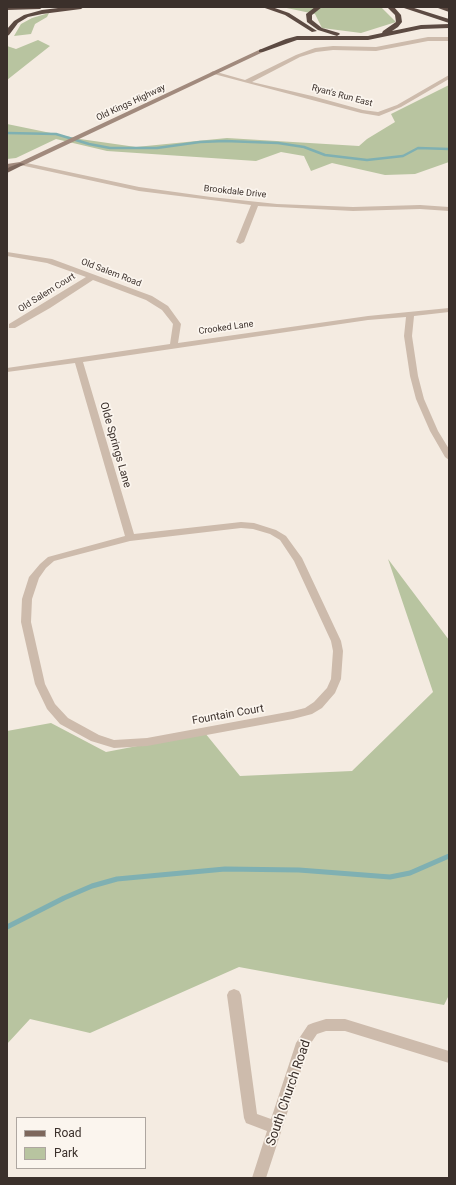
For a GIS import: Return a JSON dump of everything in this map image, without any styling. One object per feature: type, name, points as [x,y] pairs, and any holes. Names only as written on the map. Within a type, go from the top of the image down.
[{"type":"highway","points":[[7,8],[46,7]]},
{"type":"highway","points":[[7,34],[16,22],[26,16],[42,12],[81,7]]},
{"type":"highway","points":[[265,7],[287,14],[298,28]]},
{"type":"highway","points":[[319,7],[308,16],[309,21],[313,25],[330,32],[355,36],[380,33],[396,26],[399,22],[399,17],[390,7]]},
{"type":"highway","points":[[404,7],[449,21]]},
{"type":"highway","points":[[440,7],[449,10]]},
{"type":"highway","points":[[260,51],[288,40],[298,38],[348,39],[381,37],[426,26],[449,26]]},
{"type":"highway","points":[[260,51],[298,28],[310,29],[320,34],[348,39]]},
{"type":"main road","points":[[7,171],[22,164]]},
{"type":"street","points":[[246,82],[298,56],[324,48],[376,49],[428,39],[449,39]]},
{"type":"street","name":"Old Kings Highway","points":[[7,166],[22,164],[260,51]]},
{"type":"street","name":"Ryan's Run East","points":[[213,73],[363,112],[378,114],[399,106],[449,77]]},
{"type":"street","name":"Brookdale Drive","points":[[22,164],[139,189],[255,204],[353,209],[420,207],[449,209]]},
{"type":"street","points":[[240,242],[255,204]]},
{"type":"street","name":"Old Salem Road","points":[[7,254],[49,261],[149,298],[165,308],[177,324],[174,346]]},
{"type":"street","name":"Old Salem Court","points":[[12,326],[47,306],[92,277]]},
{"type":"street","name":"Crooked Lane","points":[[7,370],[368,318],[449,310]]},
{"type":"street","points":[[410,314],[408,336],[414,376],[420,399],[434,430],[449,457]]},
{"type":"street","name":"Olde Springs Lane","points":[[78,359],[130,538]]},
{"type":"street","name":"Fountain Court","points":[[241,525],[254,526],[273,532],[283,538],[299,560],[336,641],[338,651],[338,670],[331,690],[318,705],[308,711],[293,716],[147,742],[114,744],[94,738],[64,721],[51,706],[40,684],[26,622],[27,599],[34,576],[51,559],[130,538],[241,525]]},
{"type":"street","points":[[234,995],[251,1118],[276,1128]]},
{"type":"street","name":"South Church Road","points":[[259,1178],[303,1043],[313,1029],[326,1025],[345,1026],[449,1057]]},
{"type":"green space","points":[[282,7],[381,7],[396,22],[361,33],[322,28],[315,14]]},
{"type":"green space","points":[[49,13],[47,17],[35,24],[31,34],[14,36],[21,24],[32,18]]},
{"type":"green space","points":[[38,40],[50,46],[7,80],[7,46],[16,49]]},
{"type":"green space","points":[[449,85],[449,162],[415,174],[385,175],[332,163],[311,171],[304,156],[281,152],[256,161],[107,151],[56,139],[16,158],[7,159],[7,124],[80,139],[136,147],[227,138],[359,146],[367,139],[395,122],[391,114]]},
{"type":"green space","points":[[388,559],[449,640],[449,995],[444,1005],[239,967],[90,1033],[30,1019],[7,1044],[7,731],[51,723],[106,752],[205,733],[240,776],[352,771],[433,692]]},
{"type":"waterway","points":[[7,133],[56,134],[89,144],[110,148],[157,148],[200,142],[225,141],[278,143],[304,147],[325,155],[367,160],[403,156],[418,148],[449,149]]},
{"type":"waterway","points":[[7,927],[64,898],[92,886],[117,879],[225,869],[299,870],[390,877],[410,873],[449,856]]}]
